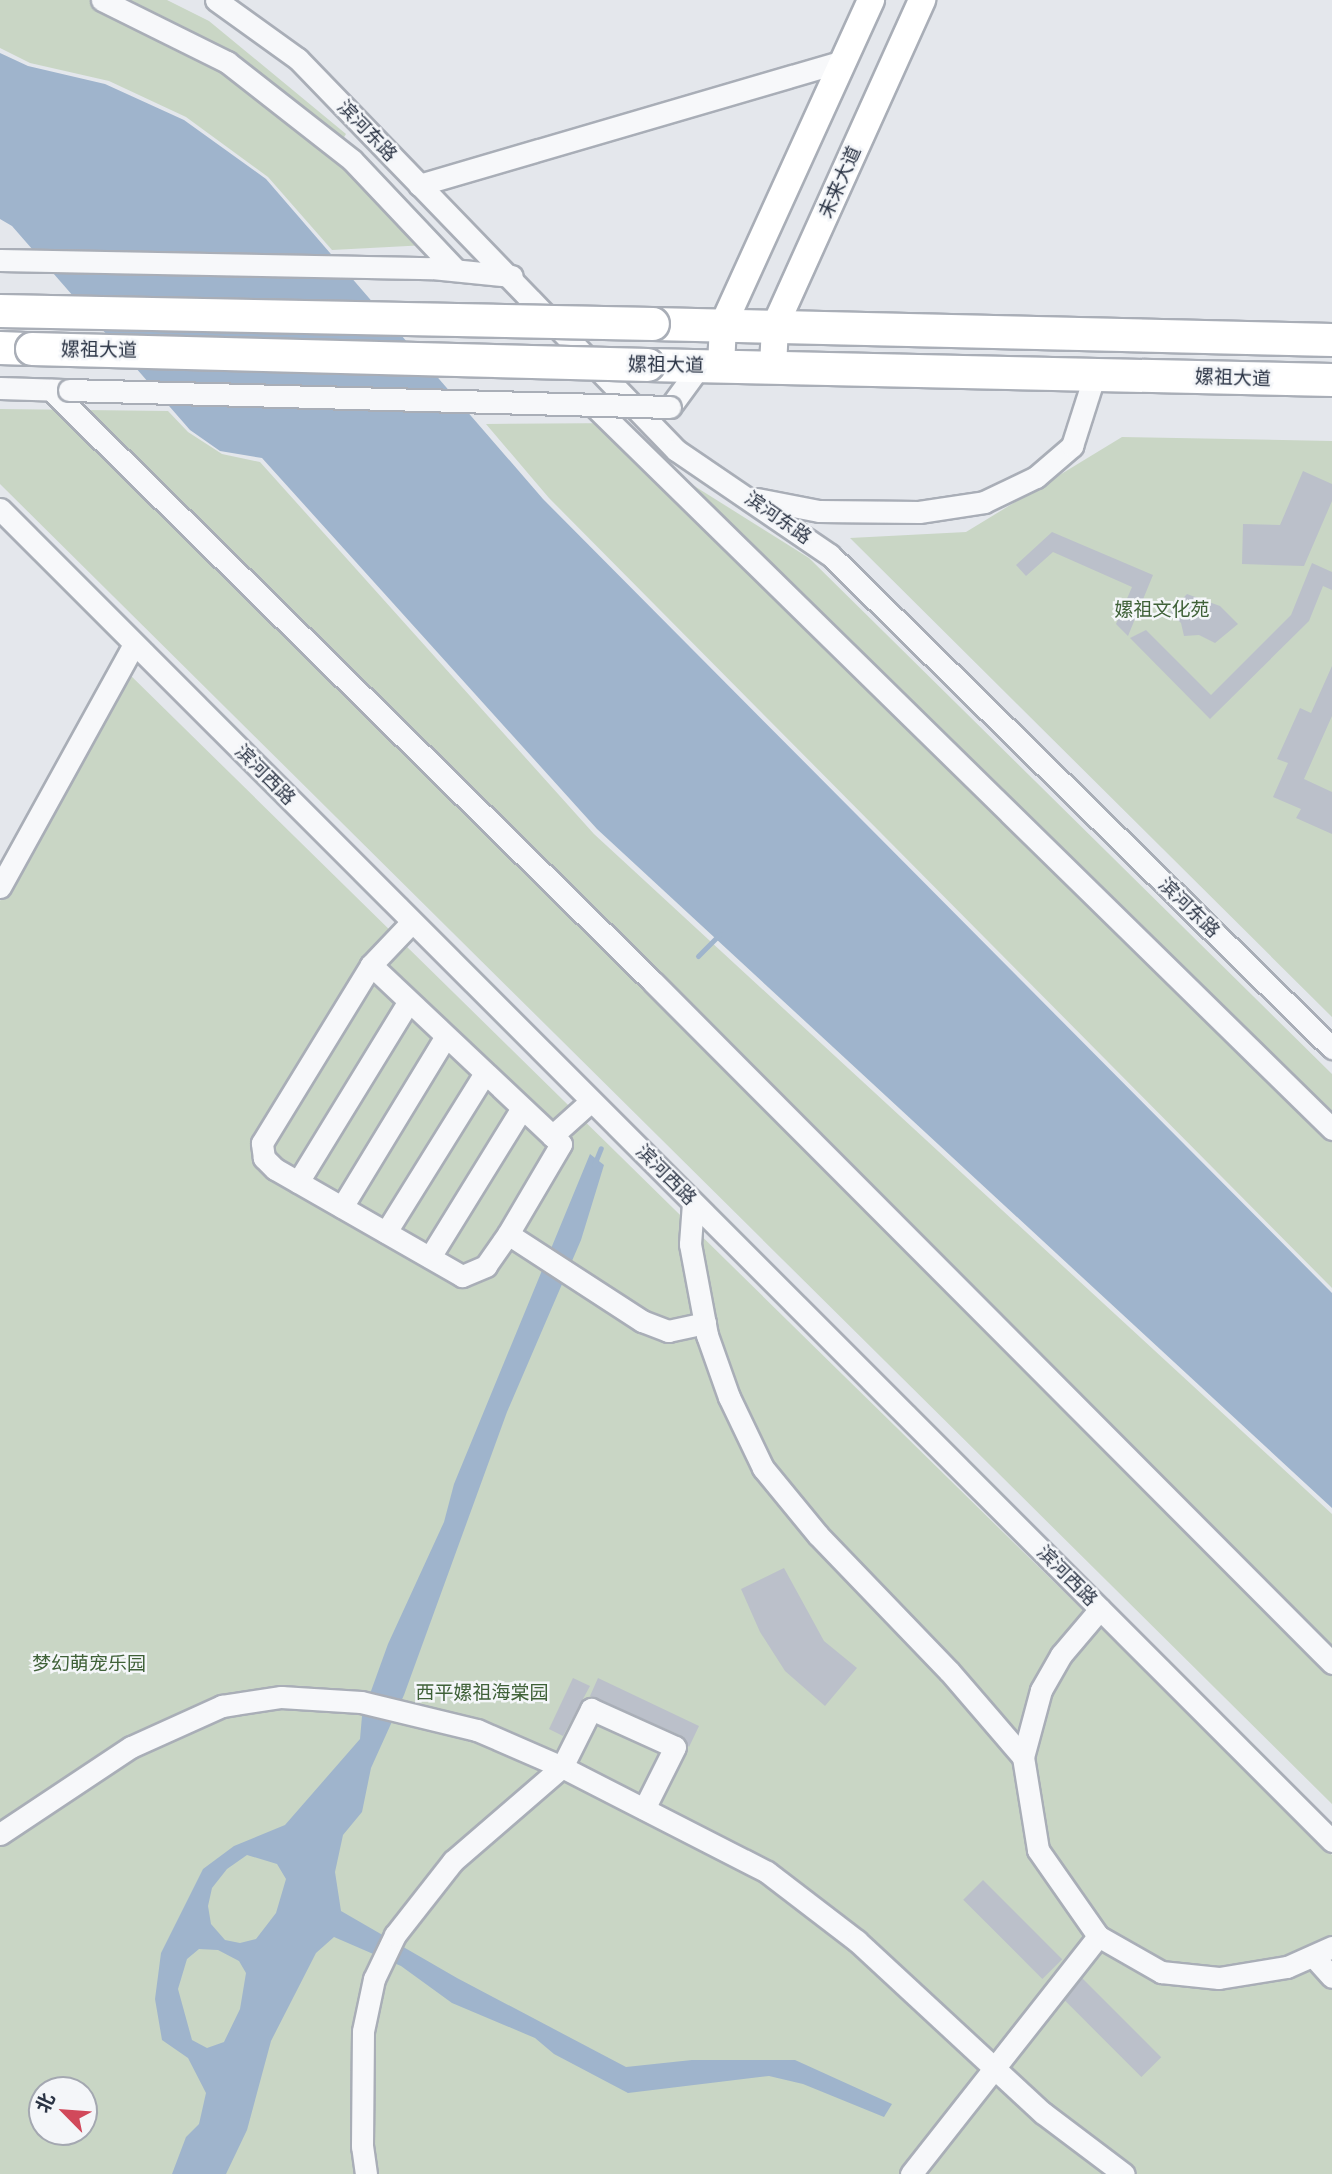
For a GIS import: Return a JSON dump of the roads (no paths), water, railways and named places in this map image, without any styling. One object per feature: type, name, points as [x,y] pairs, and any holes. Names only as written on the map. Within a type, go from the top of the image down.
[{"type":"highway","name":"嫘祖大道","points":[[0,311],[1332,340]]},
{"type":"highway","name":"嫘祖大道","points":[[0,348],[1332,380]]},
{"type":"main road","points":[[710,366],[723,325],[871,0]]},
{"type":"main road","name":"未来大道","points":[[773,367],[775,326],[922,0]]},
{"type":"street","points":[[102,0],[227,62],[352,160],[456,270]]},
{"type":"street","name":"滨河东路","points":[[216,0],[299,58],[419,185],[512,276],[656,432],[830,555],[1332,1048]]},
{"type":"street","points":[[419,185],[842,61]]},
{"type":"street","points":[[0,260],[432,268],[512,276]]},
{"type":"street","points":[[0,388],[670,407],[710,366]]},
{"type":"street","points":[[748,497],[831,511],[919,512],[984,502],[1036,477],[1072,446],[1095,374]]},
{"type":"street","points":[[60,390],[1332,1663]]},
{"type":"street","points":[[593,405],[1332,1129]]},
{"type":"street","name":"滨河西路","points":[[0,509],[1332,1841]]},
{"type":"street","points":[[0,887],[134,643]]},
{"type":"street","points":[[371,965],[561,1144],[508,1234],[486,1266],[472,1275],[462,1276],[298,1182],[264,1158],[262,1143],[371,965],[412,922]]},
{"type":"street","points":[[298,1182],[409,1001]]},
{"type":"street","points":[[342,1207],[446,1036]]},
{"type":"street","points":[[386,1232],[485,1073]]},
{"type":"street","points":[[552,1136],[591,1101]]},
{"type":"street","points":[[430,1257],[522,1108]]},
{"type":"street","points":[[693,1203],[690,1244],[705,1323],[729,1397],[763,1468],[818,1535],[949,1671],[1023,1757]]},
{"type":"street","points":[[508,1234],[642,1321],[668,1331],[705,1323]]},
{"type":"street","points":[[1100,1609],[1061,1655],[1041,1690],[1023,1757],[1038,1850],[1098,1936],[1161,1972],[1219,1978],[1287,1967],[1322,1952],[1332,1977]]},
{"type":"street","points":[[0,1834],[131,1747],[222,1706],[281,1697],[361,1702],[404,1710],[477,1730],[562,1767],[767,1872],[857,1941],[1043,2113],[1124,2174]]},
{"type":"street","points":[[366,2174],[362,2146],[363,2031],[380,1964],[395,1935],[453,1861],[562,1767],[591,1709],[675,1747],[644,1809]]},
{"type":"street","points":[[911,2174],[993,2065],[1098,1936]]},
{"type":"water","points":[[0,53],[28,66],[105,84],[184,120],[266,179],[543,499],[1332,1293],[1332,1508],[597,829],[262,458],[220,451],[190,430],[12,226],[0,219]]},
{"type":"water","points":[[590,1154],[604,1165],[581,1240],[507,1412],[404,1695],[371,1768],[362,1812],[343,1835],[335,1872],[341,1911],[457,1978],[626,2067],[692,2060],[795,2060],[892,2104],[884,2117],[803,2084],[769,2076],[628,2093],[554,2054],[535,2038],[452,2003],[401,1966],[334,1937],[316,1953],[271,2041],[247,2130],[226,2174],[172,2174],[186,2137],[199,2124],[206,2093],[188,2058],[162,2040],[155,1999],[161,1953],[203,1869],[234,1846],[285,1825],[360,1739],[362,1716],[388,1644],[444,1522],[454,1484]],"holes":[[[247,1855],[277,1864],[286,1879],[276,1913],[256,1939],[240,1943],[225,1940],[211,1924],[208,1906],[212,1888],[227,1869]],[[199,1949],[218,1950],[239,1961],[246,1973],[240,2009],[224,2042],[207,2048],[192,2040],[178,1989],[187,1959]]]},
{"type":"waterway","points":[[698,956],[720,934]]},
{"type":"waterway","points":[[594,1165],[601,1148]]},
{"type":"park label","name":"嫘祖文化苑","points":[[1162,610]]},
{"type":"park label","name":"梦幻萌宠乐园","points":[[89,1664]]},
{"type":"park label","name":"西平嫘祖海棠园","points":[[482,1693]]}]
